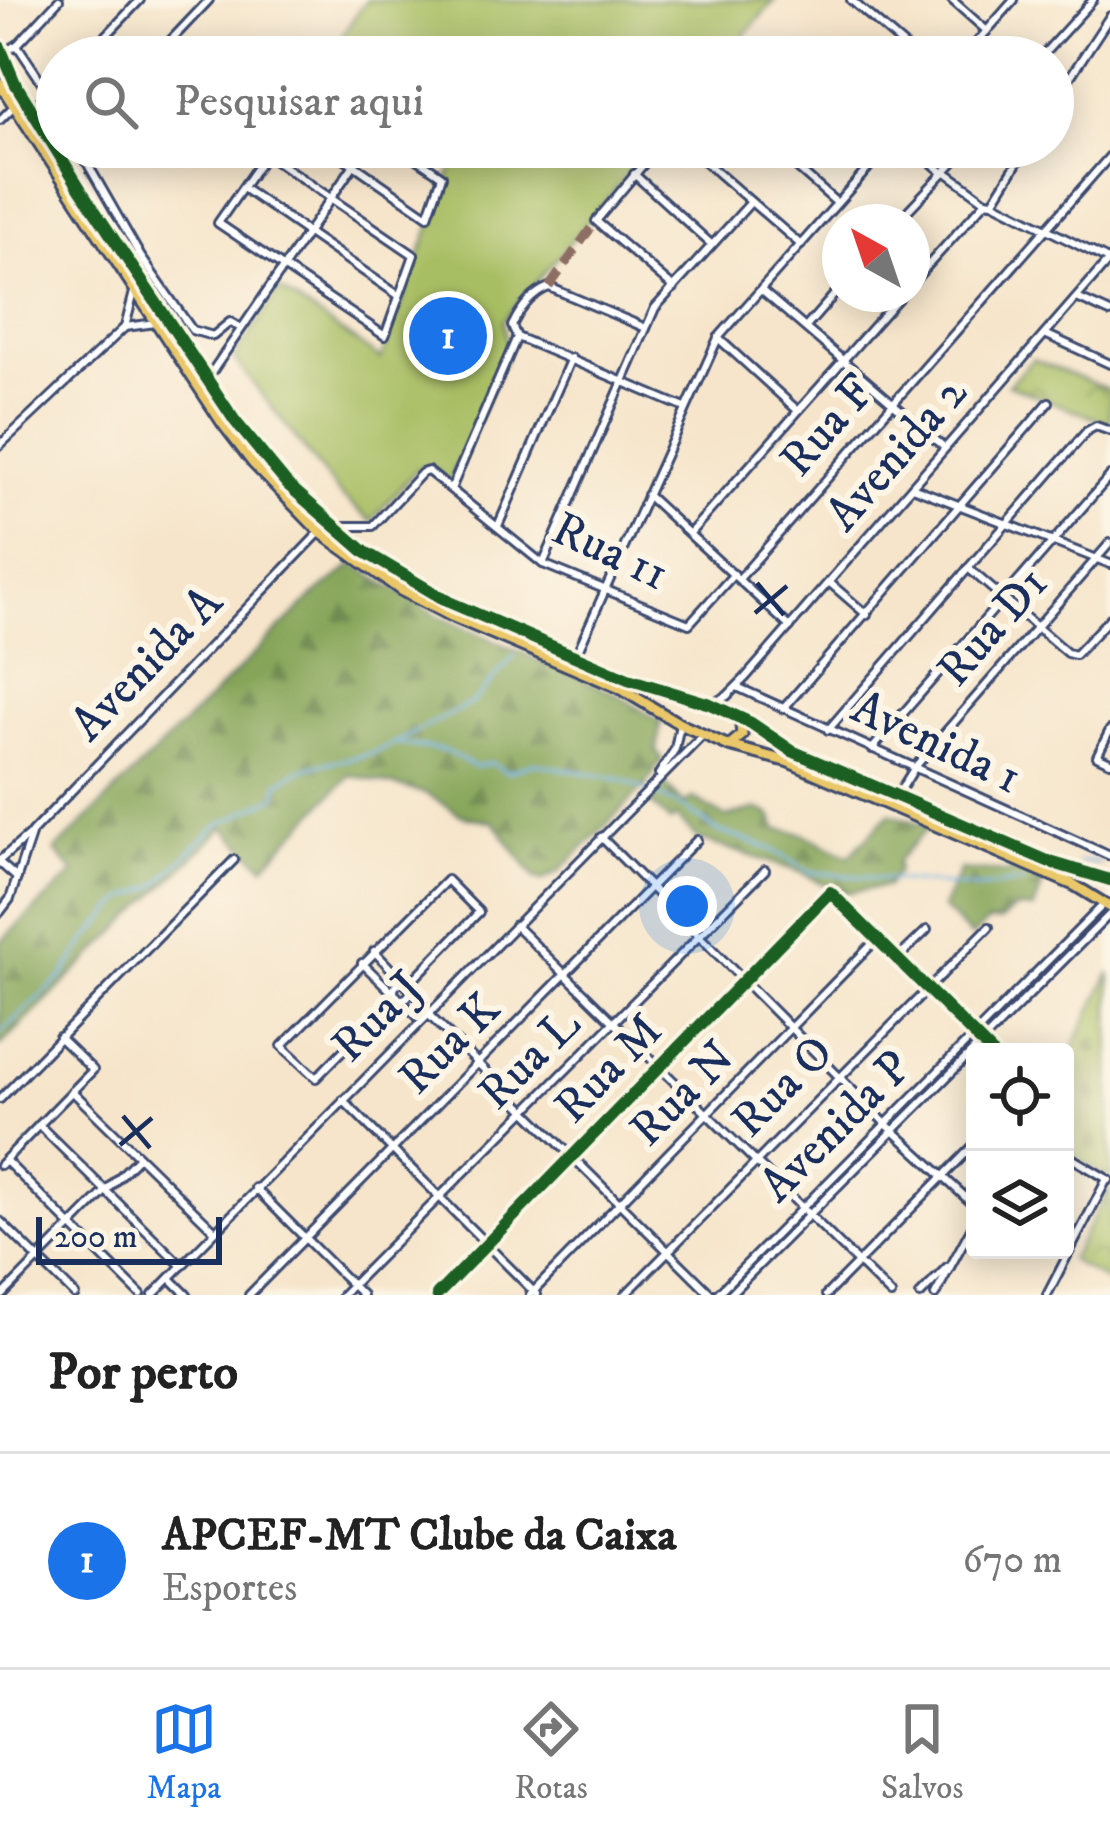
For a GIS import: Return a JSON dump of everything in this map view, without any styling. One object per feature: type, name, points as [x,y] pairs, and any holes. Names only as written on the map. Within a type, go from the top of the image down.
[{"type":"main road","points":[[1,50],[36,115]]},
{"type":"main road","points":[[0,84],[36,137]]},
{"type":"main road","points":[[56,168],[134,292],[253,464],[320,532],[402,591],[448,616],[618,687],[680,724],[729,746],[789,762],[1061,880],[1108,908],[1110,884],[792,751],[710,704],[628,679],[437,597],[365,552],[332,526],[263,456],[206,379],[75,168]]},
{"type":"main road","points":[[680,724],[680,708],[692,697]]},
{"type":"main road","points":[[729,746],[742,735],[738,716]]},
{"type":"street","points":[[1,50],[17,45],[59,0]]},
{"type":"street","points":[[175,36],[209,0]]},
{"type":"street","points":[[851,0],[893,36]]},
{"type":"street","points":[[952,0],[987,31]]},
{"type":"street","points":[[983,36],[1014,0]]},
{"type":"street","points":[[1061,36],[1093,0]]},
{"type":"street","points":[[104,36],[135,1]]},
{"type":"street","points":[[1074,71],[1110,16]]},
{"type":"street","points":[[17,45],[36,69]]},
{"type":"street","points":[[31,108],[36,104]]},
{"type":"street","points":[[0,120],[16,105]]},
{"type":"street","name":"Rua F","points":[[689,624],[737,576],[1110,155]]},
{"type":"street","points":[[90,168],[141,257],[192,329],[213,336],[230,322],[242,328]]},
{"type":"street","points":[[257,168],[218,223],[385,336],[413,255],[287,168]]},
{"type":"street","points":[[206,379],[352,168]]},
{"type":"street","points":[[358,168],[428,216],[442,176],[430,168]]},
{"type":"street","points":[[639,168],[596,221],[674,289]]},
{"type":"street","points":[[712,168],[801,245]]},
{"type":"street","points":[[796,168],[837,203]]},
{"type":"street","points":[[575,656],[718,338],[868,168]]},
{"type":"street","points":[[939,168],[989,202],[1110,260]]},
{"type":"street","points":[[914,204],[948,168]]},
{"type":"street","points":[[930,264],[989,202],[1012,168]]},
{"type":"street","points":[[634,174],[712,245]]},
{"type":"street","points":[[243,188],[398,295]]},
{"type":"street","points":[[543,564],[656,308],[751,202]]},
{"type":"street","name":"Avenida 2","points":[[710,704],[735,689],[1110,260]]},
{"type":"street","points":[[647,328],[549,287],[538,291],[518,312],[512,326],[517,337],[686,409]]},
{"type":"street","points":[[761,290],[946,448]]},
{"type":"street","points":[[0,445],[124,327],[134,292]]},
{"type":"street","points":[[1077,298],[1110,313]]},
{"type":"street","points":[[807,327],[822,309]]},
{"type":"street","points":[[690,533],[886,312]]},
{"type":"street","points":[[124,327],[155,323]]},
{"type":"street","points":[[1045,334],[1110,364]]},
{"type":"street","points":[[332,526],[373,526],[422,473],[434,473],[451,489],[517,337]]},
{"type":"street","points":[[718,338],[797,410]]},
{"type":"street","points":[[497,527],[571,358]]},
{"type":"street","points":[[783,710],[1049,402]]},
{"type":"street","points":[[828,730],[1087,430],[1096,426],[1110,431]]},
{"type":"street","points":[[871,749],[1110,476]]},
{"type":"street","points":[[912,487],[1110,564]]},
{"type":"street","name":"Rua 11","points":[[451,489],[543,564],[689,624]]},
{"type":"street","points":[[647,495],[790,627]]},
{"type":"street","name":"Avenida A","points":[[0,912],[32,832],[320,532]]},
{"type":"street","name":"Rua D1","points":[[897,796],[915,767],[1110,543]]},
{"type":"street","points":[[968,568],[1067,653],[1075,655],[1083,649],[1110,618]]},
{"type":"street","points":[[830,583],[867,615]]},
{"type":"street","points":[[735,689],[731,704],[738,716]]},
{"type":"street","name":"Avenida 1","points":[[735,689],[1110,856]]},
{"type":"street","name":"Rua J","points":[[650,787],[675,748],[680,724]]},
{"type":"street","points":[[1110,730],[1097,756],[1110,762]]},
{"type":"street","name":"Rua J","points":[[153,1295],[704,734]]},
{"type":"street","points":[[17,878],[0,861],[32,832]]},
{"type":"street","points":[[601,837],[966,1198]]},
{"type":"street","name":"Rua K","points":[[249,1295],[697,840]]},
{"type":"street","points":[[0,1099],[234,860]]},
{"type":"street","name":"Rua L","points":[[342,1295],[765,870]]},
{"type":"street","points":[[447,880],[479,912],[408,985],[408,996],[397,996],[316,1078],[282,1046],[362,963],[447,880]]},
{"type":"street","name":"Rua M","points":[[437,1295],[830,892],[879,937]]},
{"type":"street","name":"Avenida P","points":[[714,1295],[1108,908]]},
{"type":"street","points":[[515,926],[891,1295]]},
{"type":"street","name":"Rua O","points":[[625,1295],[989,927]]},
{"type":"street","points":[[899,957],[927,930]]},
{"type":"street","points":[[879,937],[983,1043]]},
{"type":"street","name":"Rua N","points":[[534,1294],[879,937]]},
{"type":"street","points":[[374,951],[478,1063],[714,1295]]},
{"type":"street","points":[[362,963],[418,1017]]},
{"type":"street","points":[[59,1037],[93,1070],[2,1162],[141,1295]]},
{"type":"street","points":[[72,1091],[214,1231]]},
{"type":"street","points":[[343,1100],[534,1294]]},
{"type":"street","points":[[39,1125],[182,1266]]},
{"type":"street","name":"Avenida P","points":[[729,1295],[890,1127]]},
{"type":"street","points":[[826,1295],[968,1151]]},
{"type":"street","points":[[2,1294],[139,1157]]},
{"type":"street","points":[[1047,1295],[1108,1180],[1074,1159]]},
{"type":"street","points":[[255,1188],[362,1295]]},
{"type":"street","points":[[0,1221],[75,1295]]},
{"type":"street","points":[[934,1295],[966,1237]]},
{"type":"street","points":[[920,1295],[952,1262]]},
{"type":"street","points":[[170,1278],[187,1295]]},
{"type":"green space","points":[[366,0],[775,0],[744,36],[341,36]]},
{"type":"green space","points":[[452,168],[633,168],[503,321],[508,351],[449,482],[432,467],[418,468],[371,521],[340,495],[234,359],[279,289],[381,359]]},
{"type":"green space","points":[[1033,359],[1110,390],[1110,424],[1008,385]]},
{"type":"green space","points":[[354,564],[440,617],[615,693],[661,722],[656,751],[662,759],[645,786],[559,872],[541,881],[494,822],[463,816],[425,793],[350,775],[264,866],[224,827],[0,1046],[0,942],[74,873],[55,851],[309,600]]},
{"type":"green space","points":[[664,783],[685,804],[693,798],[725,817],[758,809],[770,814],[777,829],[801,833],[849,856],[890,813],[929,827],[897,861],[897,871],[887,886],[844,893],[795,870],[698,839],[676,817],[670,822],[647,799]]},
{"type":"green space","points":[[1019,866],[1040,874],[1043,883],[1034,909],[1014,908],[971,937],[942,908],[960,870],[1010,873]]},
{"type":"green space","points":[[1110,973],[1110,1178],[1074,1157],[1074,1045]]},
{"type":"green space","points":[[1110,1187],[1110,1283],[1070,1260]]},
{"type":"waterway","points":[[397,742],[473,702],[515,655]]},
{"type":"waterway","points":[[0,1033],[63,976],[88,938],[123,900],[156,886],[215,827],[277,796],[278,784],[306,768],[365,755],[394,743],[446,751],[475,767],[491,763],[507,772],[534,763],[623,780],[685,808],[716,830],[771,849],[810,872],[979,888],[1024,882]]},
{"type":"waterway","points":[[1079,862],[1099,863]]},
{"type":"marked path","points":[[549,287],[596,221]]},
{"type":"cycle path","points":[[0,47],[36,117]]},
{"type":"cycle path","points":[[67,168],[235,421],[287,484],[365,552],[449,602],[628,679],[710,704],[751,723],[792,751],[1050,862],[1110,880]]},
{"type":"cycle path","points":[[437,1295],[830,892],[982,1043]]},
{"type":"place","name":"APCEF-MT Clube da Caixa","points":[[448,336]]}]
